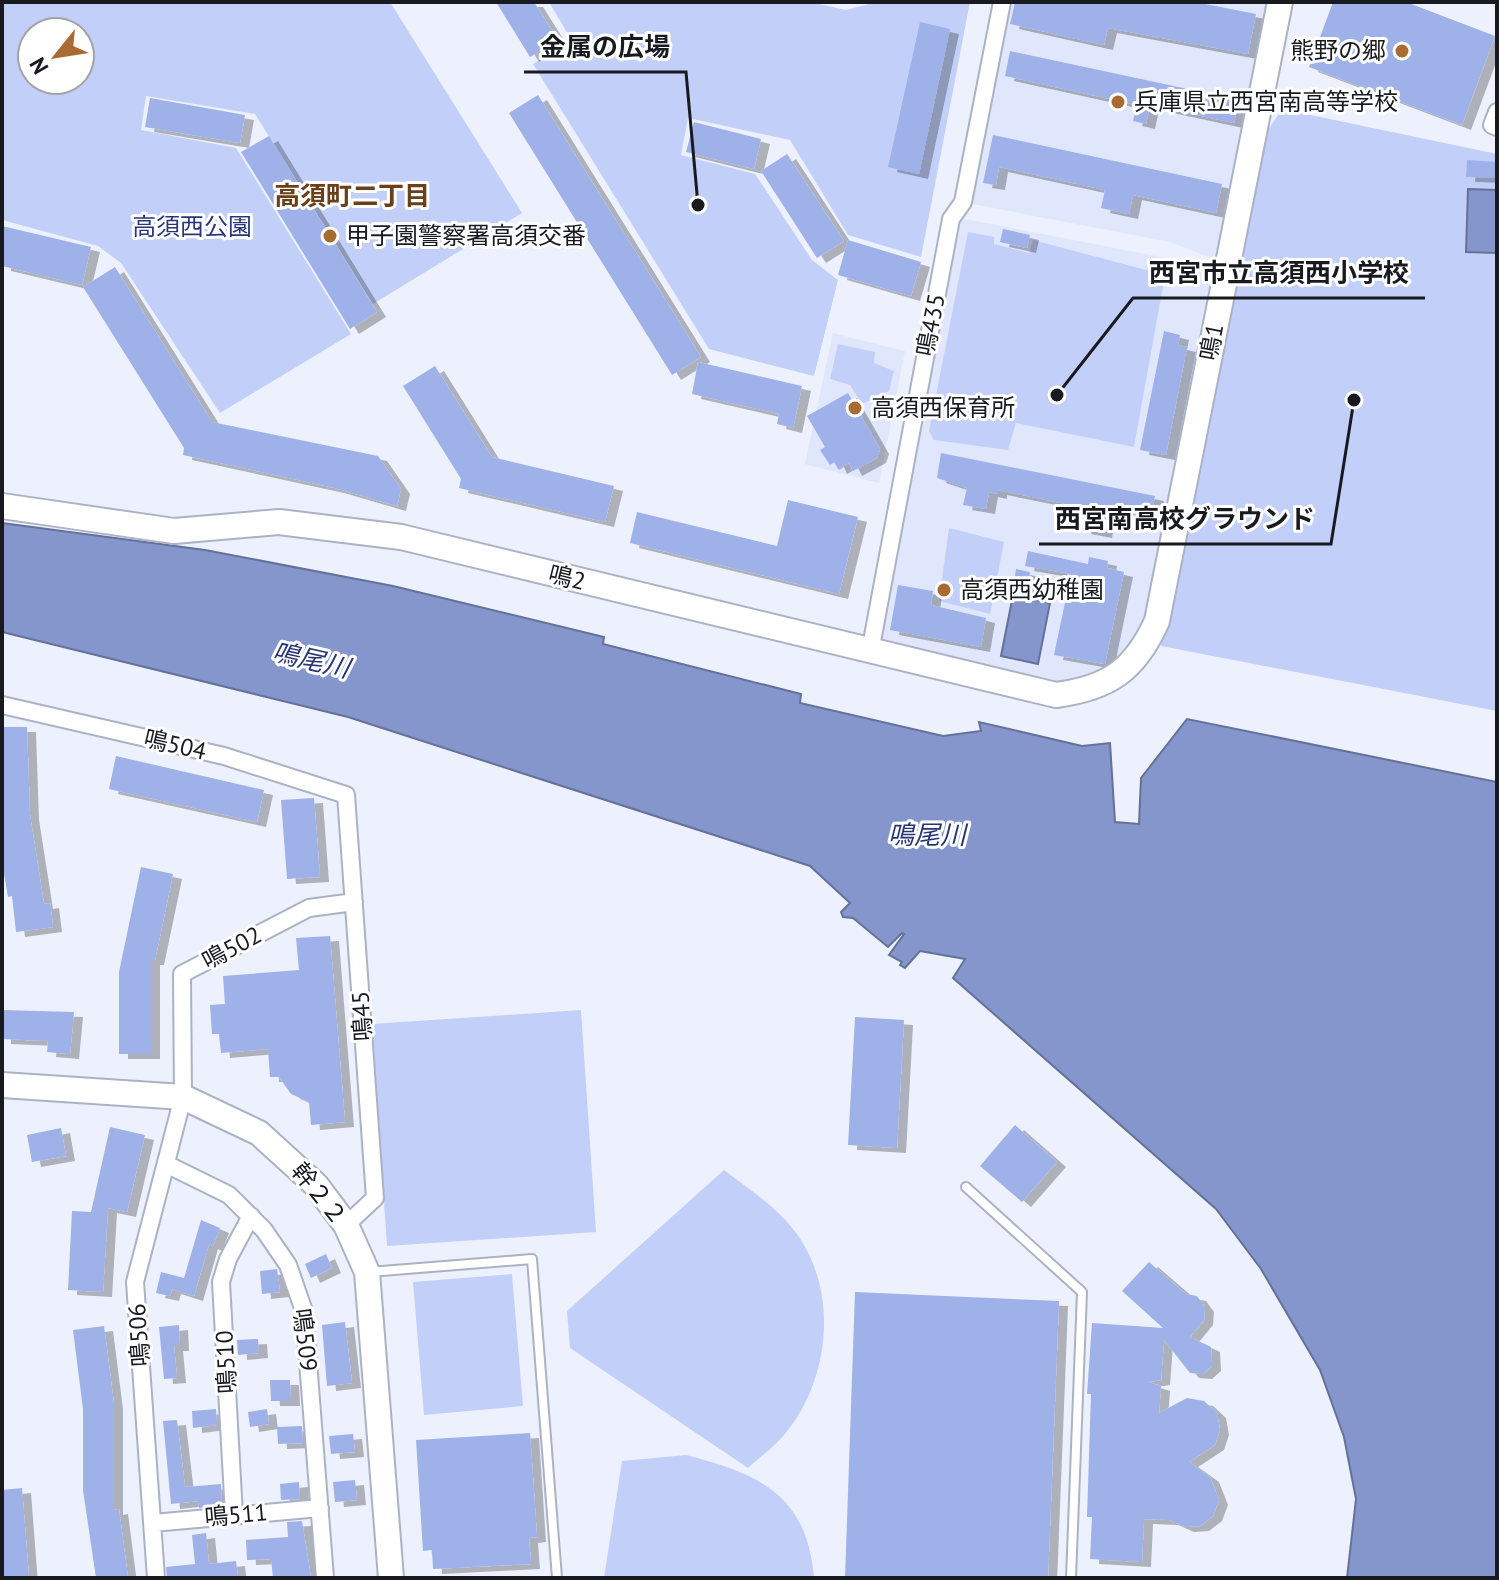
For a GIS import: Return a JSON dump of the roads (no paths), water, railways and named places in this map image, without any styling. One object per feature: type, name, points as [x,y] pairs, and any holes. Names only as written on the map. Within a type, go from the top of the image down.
[{"type":"street","name":"鳴435","points":[[870,652],[951,219],[963,202],[1002,2]]},
{"type":"street","name":"鳴1","points":[[1122,672],[1145,647],[1157,621],[1280,2]]},
{"type":"street","points":[[1497,112],[1492,125],[1497,127]]},
{"type":"street","name":"鳴2","points":[[2,506],[174,531],[279,522],[401,537],[1056,695],[1091,690],[1122,672]]},
{"type":"street","name":"鳴504","points":[[2,705],[224,756],[346,795]]},
{"type":"street","name":"鳴45","points":[[346,795],[375,1198],[346,1225]]},
{"type":"street","name":"鳴502","points":[[183,1097],[182,974],[309,908],[354,902]]},
{"type":"street","name":"幹２２","points":[[2,1085],[183,1097],[259,1133],[316,1185],[346,1225],[367,1272],[391,1578]]},
{"type":"street","name":"鳴506","points":[[156,1578],[135,1282],[183,1097]]},
{"type":"street","name":"鳴509","points":[[166,1164],[229,1195],[251,1216],[288,1265],[304,1311],[325,1578]]},
{"type":"street","name":"鳴510","points":[[234,1515],[221,1282],[228,1259],[251,1216]]},
{"type":"street","name":"鳴511","points":[[153,1523],[320,1508]]},
{"type":"lane","points":[[966,1187],[1082,1292],[1071,1578]]},
{"type":"lane","points":[[367,1272],[532,1259],[557,1578]]},
{"type":"water","points":[[1468,189],[1497,190],[1497,253],[1466,252]]},
{"type":"water","name":"鳴尾川","points":[[2,523],[205,550],[393,586],[604,637],[603,644],[801,694],[800,703],[943,736],[981,731],[979,722],[1082,746],[1110,743],[1115,822],[1139,824],[1141,778],[1187,719],[1497,782],[1497,1578],[1347,1578],[1356,1499],[1344,1437],[1320,1370],[1261,1269],[1216,1209],[953,978],[965,959],[920,951],[905,968],[900,965],[902,962],[889,955],[904,934],[888,947],[853,918],[843,917],[841,912],[850,903],[810,866],[348,717],[2,632]]},
{"type":"water","points":[[1013,595],[1050,603],[1038,664],[1001,656]]},
{"type":"place","name":"熊野の郷","points":[[1402,51]]},
{"type":"place","name":"兵庫県立西宮南高等学校","points":[[1118,102]]},
{"type":"place","name":"金属の広場","points":[[698,205]]},
{"type":"place","name":"甲子園警察署高須交番","points":[[330,236]]},
{"type":"place","name":"西宮市立高須西小学校","points":[[1057,395]]},
{"type":"place","name":"西宮南高校グラウンド","points":[[1354,400]]},
{"type":"place","name":"高須西保育所","points":[[855,408]]},
{"type":"place","name":"高須西幼稚園","points":[[944,590]]},
{"type":"district","name":"高須町二丁目","points":[[352,196]]},
{"type":"park label","name":"高須西公園","points":[[192,227]]}]
